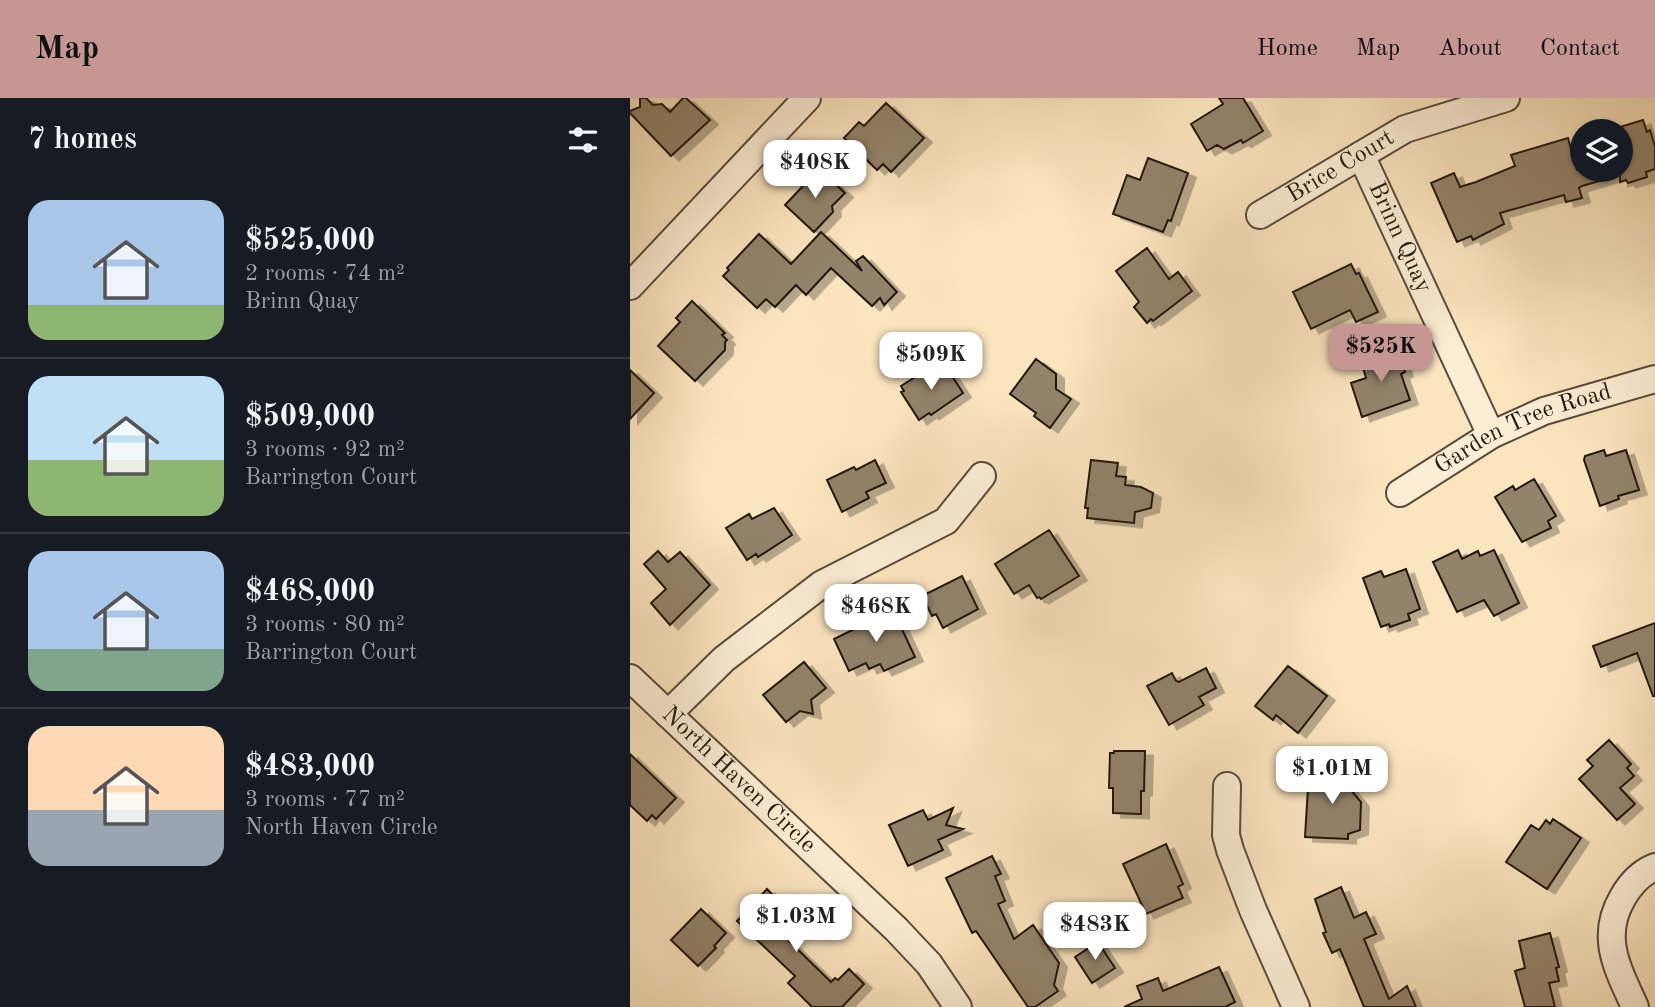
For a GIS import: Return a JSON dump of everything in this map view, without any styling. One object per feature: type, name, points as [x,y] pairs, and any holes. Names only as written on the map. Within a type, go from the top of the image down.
[{"type":"street","points":[[630,286],[807,98]]},
{"type":"street","name":"Brice Court","points":[[1259,215],[1405,129],[1506,98]]},
{"type":"street","name":"Brinn Quay","points":[[1361,155],[1491,435]]},
{"type":"street","name":"Garden Tree Road","points":[[1399,493],[1491,435],[1544,411],[1655,379]]},
{"type":"street","points":[[668,714],[724,659],[822,584],[947,521],[982,476]]},
{"type":"street","name":"North Haven Circle","points":[[630,678],[896,929],[929,964],[958,1007]]},
{"type":"street","points":[[1227,786],[1226,835],[1230,850],[1296,1007]]},
{"type":"street","points":[[1635,1007],[1615,962],[1611,933],[1613,917],[1629,887],[1655,867]]},
{"type":"building","points":[[640,98],[646,98],[653,105],[662,104],[670,112],[686,98],[710,120],[671,156],[630,113],[640,107]]},
{"type":"building","points":[[1219,98],[1243,98],[1263,131],[1243,143],[1241,140],[1224,149],[1217,145],[1207,151],[1191,124],[1223,104]]},
{"type":"building","points":[[886,103],[924,138],[891,172],[883,164],[877,170],[844,138],[859,122],[864,126]]},
{"type":"building","points":[[1643,120],[1647,132],[1650,130],[1655,146],[1655,169],[1646,172],[1647,177],[1633,181],[1633,123]]},
{"type":"building","points":[[1568,138],[1570,182],[1596,182],[1579,188],[1582,198],[1566,202],[1564,195],[1500,213],[1504,224],[1473,240],[1471,236],[1457,242],[1431,183],[1454,173],[1460,187],[1476,182],[1515,166],[1511,155]]},
{"type":"building","points":[[1148,158],[1188,173],[1171,221],[1168,220],[1163,232],[1113,214],[1127,175],[1140,180]]},
{"type":"building","points":[[819,169],[845,193],[832,206],[833,212],[814,232],[785,205]]},
{"type":"building","points":[[821,232],[862,271],[856,261],[863,256],[897,292],[884,305],[880,298],[872,306],[831,268],[806,295],[796,285],[775,307],[766,299],[757,308],[723,276],[729,270],[727,268],[759,234],[791,264]]},
{"type":"building","points":[[1147,248],[1169,279],[1178,272],[1192,291],[1147,323],[1134,307],[1139,302],[1116,271]]},
{"type":"building","points":[[1351,264],[1356,274],[1359,273],[1378,312],[1356,322],[1350,310],[1311,329],[1293,292]]},
{"type":"building","points":[[692,301],[725,333],[722,335],[727,340],[725,350],[695,381],[658,346],[680,322],[676,318]]},
{"type":"building","points":[[1393,350],[1398,351],[1405,372],[1401,374],[1410,400],[1362,417],[1351,383],[1366,378],[1361,361]]},
{"type":"building","points":[[1036,359],[1056,374],[1056,389],[1071,399],[1050,428],[1034,416],[1036,413],[1010,394]]},
{"type":"building","points":[[945,365],[963,393],[919,420],[901,392],[904,391],[901,386],[923,372],[926,376]]},
{"type":"building","points":[[630,370],[654,393],[630,419]]},
{"type":"building","points":[[1604,450],[1606,456],[1626,450],[1639,490],[1618,496],[1619,499],[1600,506],[1584,460],[1585,456]]},
{"type":"building","points":[[875,460],[886,483],[866,492],[869,498],[842,512],[827,480]]},
{"type":"building","points":[[1091,460],[1118,463],[1116,476],[1126,477],[1125,485],[1141,487],[1153,493],[1151,508],[1135,512],[1134,523],[1087,518],[1088,508],[1085,508]]},
{"type":"building","points":[[1534,479],[1556,516],[1548,521],[1551,528],[1522,542],[1495,497],[1513,486],[1515,490]]},
{"type":"building","points":[[774,508],[792,535],[758,557],[756,554],[747,560],[726,528],[749,514],[752,519]]},
{"type":"building","points":[[1049,530],[1079,576],[1041,599],[1037,598],[1029,585],[1014,594],[995,564]]},
{"type":"building","points":[[1458,550],[1462,559],[1478,551],[1480,556],[1494,550],[1519,603],[1494,616],[1484,600],[1457,612],[1433,562]]},
{"type":"building","points":[[658,551],[668,562],[680,552],[710,585],[670,625],[651,603],[666,589],[644,564]]},
{"type":"building","points":[[1406,569],[1420,609],[1408,614],[1410,620],[1390,627],[1389,624],[1381,627],[1363,578],[1381,571],[1384,577]]},
{"type":"building","points":[[962,576],[978,609],[943,628],[936,614],[932,616],[922,596]]},
{"type":"building","points":[[893,610],[915,657],[884,671],[880,664],[869,669],[866,663],[849,671],[834,639]]},
{"type":"building","points":[[1655,623],[1653,696],[1637,653],[1601,667],[1593,646]]},
{"type":"building","points":[[804,662],[826,688],[811,700],[813,714],[800,711],[786,722],[763,695]]},
{"type":"building","points":[[1288,666],[1327,696],[1298,733],[1276,715],[1273,720],[1255,706]]},
{"type":"building","points":[[1206,668],[1216,688],[1199,697],[1204,705],[1169,725],[1147,686],[1172,673],[1179,682]]},
{"type":"building","points":[[1609,740],[1631,764],[1627,768],[1634,776],[1620,788],[1635,804],[1617,820],[1579,779],[1593,766],[1587,760]]},
{"type":"building","points":[[1145,751],[1141,814],[1113,813],[1113,788],[1109,788],[1110,753]]},
{"type":"building","points":[[630,754],[676,798],[656,819],[652,815],[647,821],[630,805]]},
{"type":"building","points":[[1309,771],[1351,774],[1350,789],[1361,802],[1360,830],[1348,834],[1348,839],[1305,837]]},
{"type":"building","points":[[953,808],[946,825],[963,829],[938,840],[943,850],[908,866],[889,825],[923,810],[928,820]]},
{"type":"building","points":[[1553,819],[1581,838],[1547,889],[1506,862],[1531,825],[1539,830],[1546,820],[1550,824]]},
{"type":"building","points":[[1166,844],[1183,884],[1178,887],[1183,898],[1146,914],[1123,864]]},
{"type":"building","points":[[992,856],[1001,874],[995,876],[1005,901],[998,904],[1014,939],[1033,925],[1059,963],[1054,985],[1058,991],[1035,1007],[1028,1007],[976,931],[972,933],[946,878]]},
{"type":"building","points":[[1341,887],[1354,918],[1366,912],[1376,934],[1364,939],[1389,999],[1407,986],[1416,1007],[1364,1007],[1340,949],[1332,953],[1323,933],[1326,932],[1315,899]]},
{"type":"building","points":[[767,889],[803,926],[789,941],[831,982],[835,978],[838,980],[849,969],[864,984],[842,1007],[812,1007],[788,983],[795,976],[737,921]]},
{"type":"building","points":[[701,909],[726,933],[698,966],[671,940]]},
{"type":"building","points":[[1550,933],[1559,967],[1556,968],[1559,981],[1549,983],[1555,1007],[1525,1007],[1515,971],[1525,968],[1519,941]]},
{"type":"building","points":[[1098,942],[1115,968],[1092,983],[1075,957]]},
{"type":"building","points":[[1219,967],[1235,1002],[1225,1007],[1124,1007],[1142,999],[1137,986],[1158,978],[1163,991]]}]
